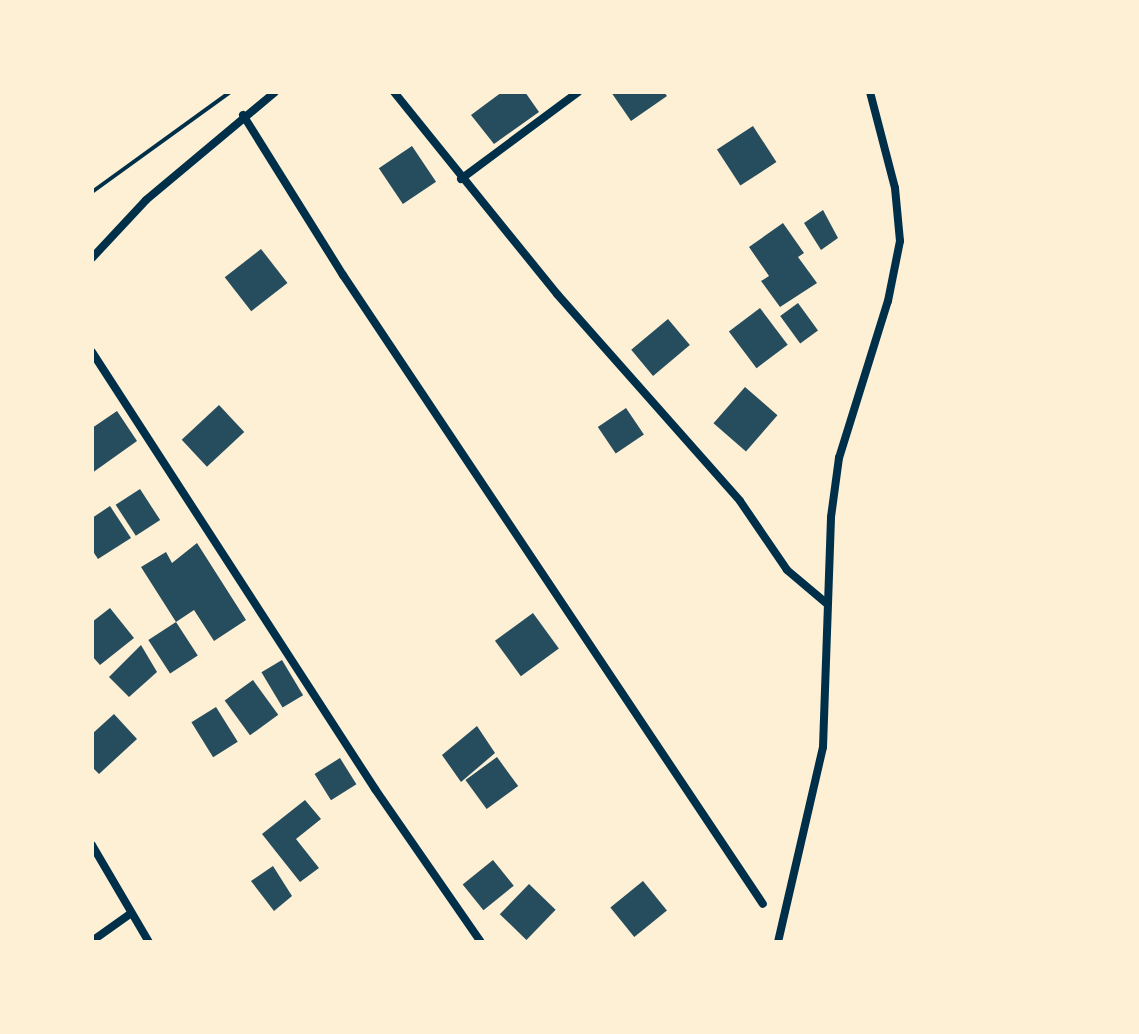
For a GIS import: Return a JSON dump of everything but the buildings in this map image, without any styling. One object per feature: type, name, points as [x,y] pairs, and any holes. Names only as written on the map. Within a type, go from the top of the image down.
[{"type":"street","points":[[92,258],[146,200],[243,115],[275,92]]},
{"type":"street","points":[[394,92],[461,179],[740,501],[787,570],[826,603]]},
{"type":"street","points":[[461,179],[578,92]]},
{"type":"street","points":[[778,942],[823,747],[826,603],[839,458],[888,301],[900,241],[895,188],[870,92]]},
{"type":"street","points":[[243,115],[377,327],[763,904]]},
{"type":"street","points":[[92,352],[375,789],[481,942]]},
{"type":"street","points":[[92,845],[149,942]]},
{"type":"street","points":[[92,941],[130,914]]},
{"type":"path","points":[[92,192],[230,92]]}]
